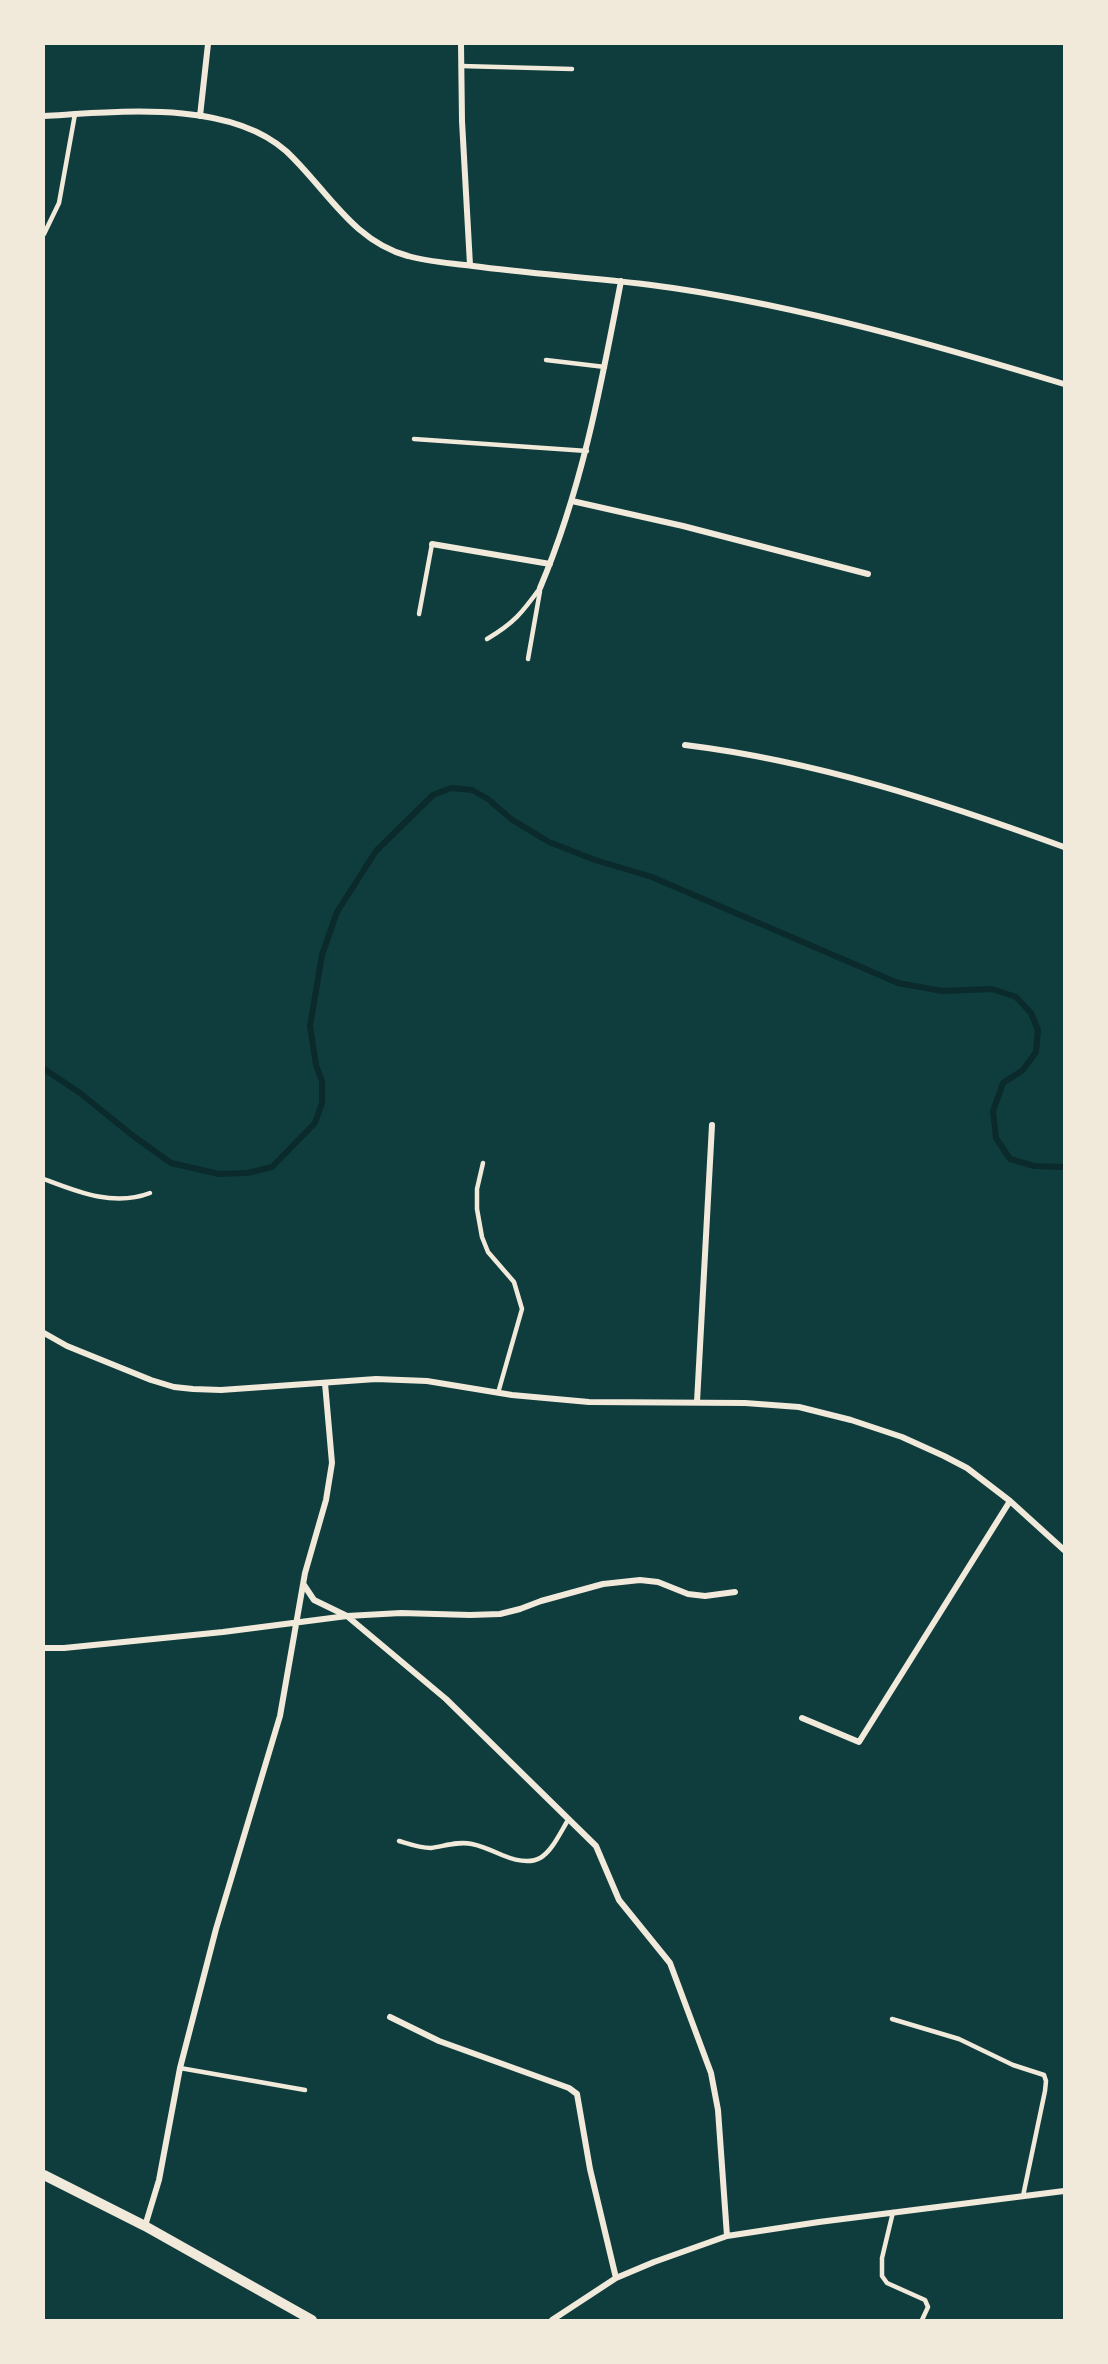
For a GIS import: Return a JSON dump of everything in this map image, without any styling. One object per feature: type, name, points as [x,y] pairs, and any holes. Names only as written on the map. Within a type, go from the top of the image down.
[{"type":"street","points":[[200,116],[208,44]]},
{"type":"street","points":[[461,44],[462,121],[470,265]]},
{"type":"street","points":[[44,116],[182,113],[224,120],[258,135],[285,151],[332,203],[381,247],[409,257],[621,281],[742,298],[929,344],[1065,384]]},
{"type":"street","points":[[540,588],[572,501],[586,451],[605,368],[621,281]]},
{"type":"street","points":[[572,501],[683,526],[868,574]]},
{"type":"street","points":[[432,544],[550,564]]},
{"type":"street","points":[[685,745],[826,770],[984,818],[1065,847]]},
{"type":"street","points":[[698,1402],[712,1125]]},
{"type":"street","points":[[44,1333],[77,1351],[174,1387],[221,1390],[376,1379],[427,1381],[498,1393],[590,1402],[745,1403],[799,1407],[851,1420],[902,1437],[968,1468],[1010,1501],[1065,1550]]},
{"type":"street","points":[[145,2226],[159,2180],[180,2068],[216,1929],[280,1716],[303,1585],[330,1482],[331,1437],[326,1383]]},
{"type":"street","points":[[802,1718],[859,1742],[1010,1501]]},
{"type":"street","points":[[44,1648],[223,1632],[347,1616],[401,1613],[470,1616],[500,1614],[603,1584],[640,1580],[658,1582],[688,1594],[705,1596],[735,1592]]},
{"type":"street","points":[[303,1585],[314,1600],[347,1616],[446,1699],[596,1846],[619,1900],[670,1964],[711,2073],[718,2110],[727,2236]]},
{"type":"street","points":[[390,2017],[439,2041],[569,2088],[577,2094],[590,2169],[616,2278]]},
{"type":"street","points":[[44,2175],[145,2226],[312,2320]]},
{"type":"street","points":[[552,2320],[616,2278],[727,2236],[893,2212],[1065,2191]]},
{"type":"lane","points":[[461,66],[572,69]]},
{"type":"lane","points":[[44,234],[59,203],[75,114]]},
{"type":"lane","points":[[546,360],[605,368]]},
{"type":"lane","points":[[414,439],[586,451]]},
{"type":"lane","points":[[420,614],[432,544]]},
{"type":"lane","points":[[488,639],[520,616],[540,588]]},
{"type":"lane","points":[[528,659],[540,588]]},
{"type":"lane","points":[[483,1163],[477,1189],[477,1209],[482,1237],[488,1252],[513,1282],[522,1309],[498,1393]]},
{"type":"lane","points":[[44,1179],[80,1193],[121,1200],[137,1198],[150,1193]]},
{"type":"lane","points":[[399,1842],[428,1848],[461,1843],[473,1844],[518,1861],[529,1862],[540,1858],[550,1850],[568,1820]]},
{"type":"lane","points":[[892,2019],[958,2039],[994,2057],[1044,2074],[1046,2091],[1023,2196]]},
{"type":"lane","points":[[180,2068],[305,2090]]},
{"type":"lane","points":[[893,2212],[882,2258],[882,2276],[887,2283],[925,2300],[928,2307],[922,2320]]},
{"type":"waterway","points":[[44,1069],[80,1093],[171,1163],[219,1174],[247,1173],[272,1167],[315,1123],[322,1103],[322,1081],[316,1065],[310,1026],[322,955],[337,912],[376,851],[433,795],[451,788],[472,790],[488,799],[511,819],[549,842],[595,860],[652,877],[898,983],[942,991],[992,989],[1016,997],[1031,1013],[1038,1030],[1036,1052],[1023,1070],[1003,1083],[993,1111],[996,1138],[1010,1159],[1034,1166],[1064,1167]]}]
